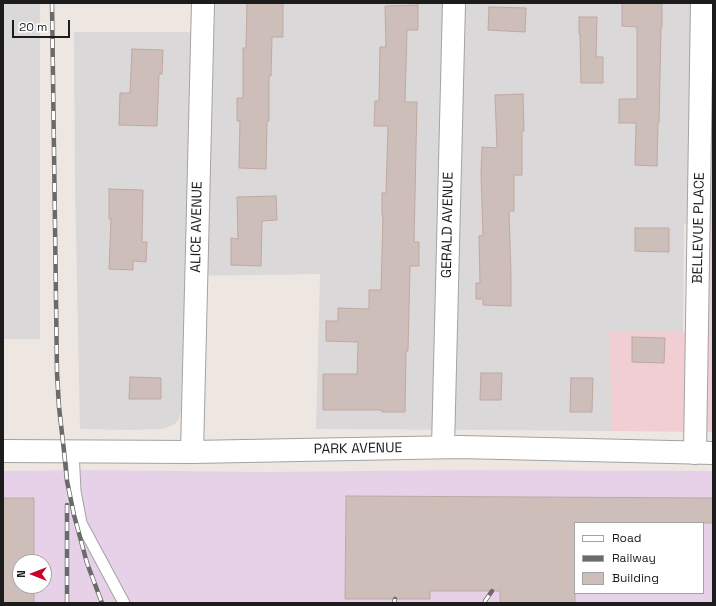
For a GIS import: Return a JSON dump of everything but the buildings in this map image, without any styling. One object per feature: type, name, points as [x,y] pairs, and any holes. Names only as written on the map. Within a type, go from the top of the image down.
[{"type":"street","name":"ALICE AVENUE","points":[[192,452],[203,3]]},
{"type":"street","name":"GERALD AVENUE","points":[[444,447],[454,3]]},
{"type":"street","name":"BELLEVUE PLACE","points":[[702,3],[704,453]]},
{"type":"street","name":"PARK AVENUE","points":[[3,451],[192,452],[444,447],[704,453]]},
{"type":"lane","points":[[73,451],[75,491],[81,524],[124,603]]},
{"type":"shaded area","points":[[3,3],[40,3],[40,339],[3,339]]},
{"type":"shaded area","points":[[215,3],[713,3],[713,224],[684,224],[683,332],[610,332],[611,431],[316,429],[320,274],[185,276],[181,409],[179,419],[175,424],[163,429],[80,429],[75,182],[74,32],[214,32]]},
{"type":"shaded area","points":[[708,224],[713,224],[713,432],[611,431],[610,331],[704,332]]},
{"type":"shaded area","points":[[3,471],[713,471],[713,603],[3,603]]},
{"type":"railway","points":[[52,3],[57,373],[59,407],[67,481],[74,515],[87,563],[102,603]]},
{"type":"railway","points":[[67,505],[67,603]]},
{"type":"railway","points":[[485,603],[492,591]]},
{"type":"railway","points":[[394,603],[395,599]]}]
